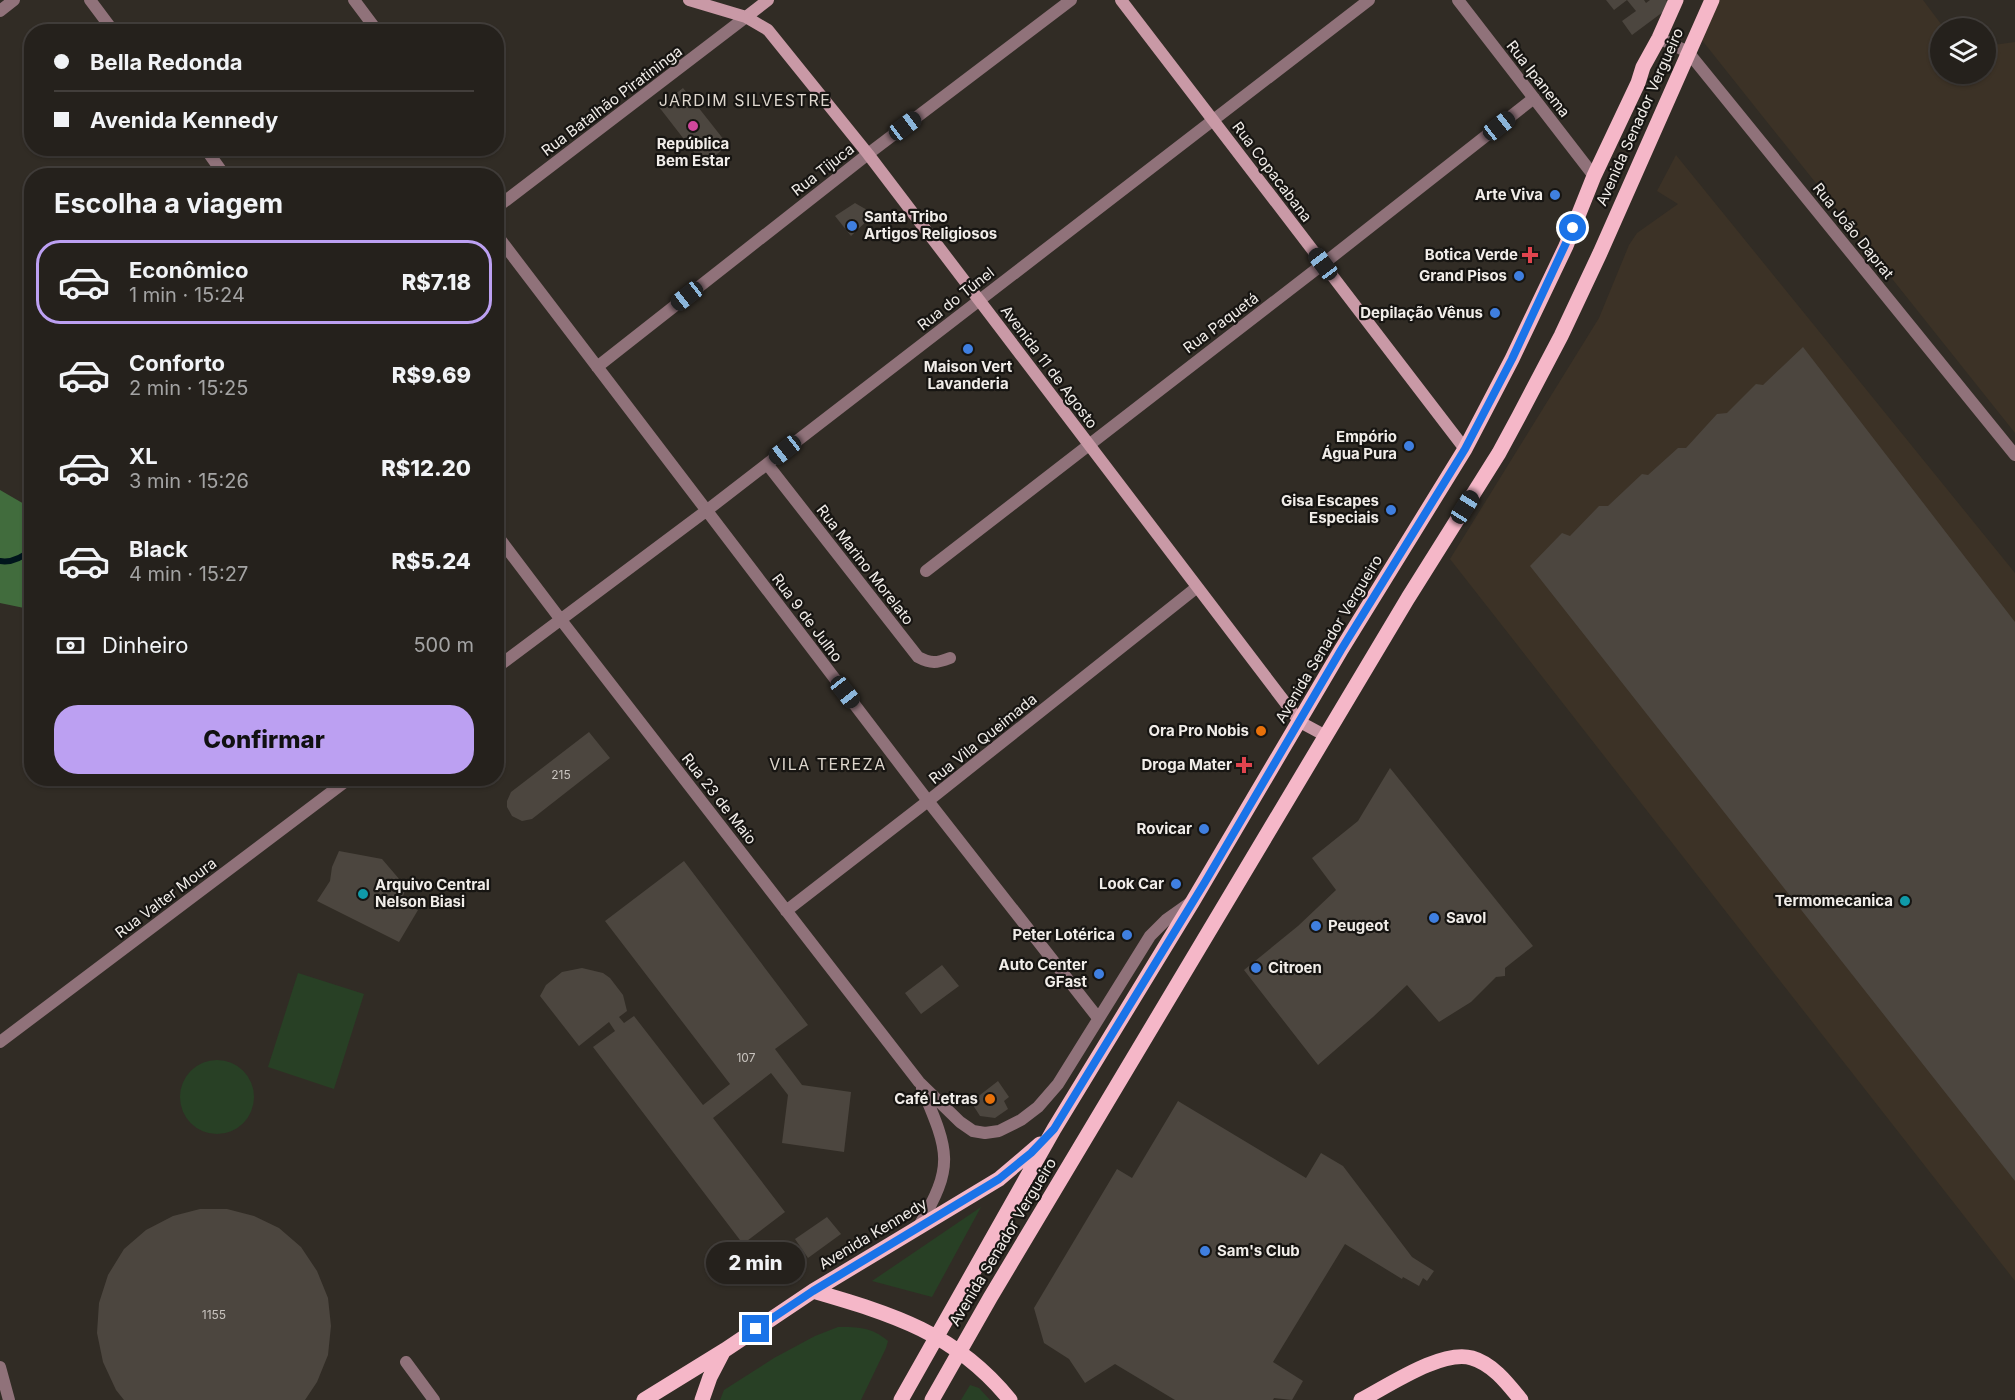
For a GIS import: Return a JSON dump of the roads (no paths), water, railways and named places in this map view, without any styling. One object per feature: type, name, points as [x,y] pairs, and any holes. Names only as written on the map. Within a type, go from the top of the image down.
[{"type":"main road","name":"Avenida Senador Vergueiro","points":[[901,1400],[1054,1129],[1193,901],[1341,650],[1465,449],[1512,359],[1566,246],[1594,176],[1676,0]]},
{"type":"main road","name":"Avenida Senador Vergueiro","points":[[932,1400],[958,1352],[1408,598],[1499,453],[1561,336],[1670,98],[1712,0]]},
{"type":"main road","name":"Avenida Kennedy","points":[[644,1400],[725,1350],[813,1291],[999,1179],[1031,1153],[1054,1129]]},
{"type":"main road","points":[[813,1291],[879,1310],[937,1336],[985,1372],[1010,1400]]},
{"type":"main road","points":[[702,1400],[710,1377],[725,1350]]},
{"type":"main road","points":[[1360,1400],[1430,1364],[1447,1358],[1460,1357],[1473,1358],[1489,1367],[1521,1400]]},
{"type":"street","points":[[0,11],[14,0]]},
{"type":"street","points":[[90,0],[108,24]]},
{"type":"street","points":[[354,0],[372,24]]},
{"type":"street","name":"Avenida 11 de Agosto","points":[[689,0],[746,17],[768,30],[868,154],[1300,722],[1326,736]]},
{"type":"street","points":[[746,17],[768,0]]},
{"type":"street","name":"Rua Tijuca","points":[[597,367],[868,154],[1071,0]]},
{"type":"street","name":"Rua Copacabana","points":[[1120,0],[1465,449]]},
{"type":"street","name":"Rua do Túnel","points":[[561,620],[706,511],[1368,0]]},
{"type":"street","name":"Rua Ipanema","points":[[1458,0],[1594,176]]},
{"type":"street","name":"Rua Batalhão Piratininga","points":[[504,202],[746,17]]},
{"type":"street","name":"Rua João Daprat","points":[[1659,38],[1688,52],[2015,455]]},
{"type":"street","name":"Rua Paquetá","points":[[926,571],[1534,98]]},
{"type":"street","name":"Rua 9 de Julho","points":[[504,245],[928,801],[1098,1018]]},
{"type":"street","name":"Rua Marino Morelato","points":[[767,464],[918,657],[928,663],[950,658]]},
{"type":"street","name":"Rua 23 de Maio","points":[[504,545],[920,1082],[964,1126],[973,1131],[986,1133],[1009,1127],[1029,1115],[1042,1103],[1066,1072],[1098,1018]]},
{"type":"street","name":"Rua Vila Queimada","points":[[786,911],[1196,588]]},
{"type":"street","points":[[504,662],[561,620]]},
{"type":"street","name":"Rua Valter Moura","points":[[0,1042],[339,786]]},
{"type":"street","points":[[1098,1018],[1149,936],[1166,920],[1193,901]]},
{"type":"street","name":"Rua 23 de Maio","points":[[918,1228],[938,1190],[945,1163],[939,1129],[920,1082]]},
{"type":"street","points":[[406,1362],[434,1400]]},
{"type":"street","points":[[0,1366],[9,1400]]},
{"type":"waterway","points":[[0,561],[9,561],[24,556]]},
{"type":"place","name":"República Bem Estar","points":[[693,126]]},
{"type":"place","name":"Arte Viva","points":[[1555,195]]},
{"type":"place","name":"Santa Tribo Artigos Religiosos","points":[[852,226]]},
{"type":"place","name":"Botica Verde","points":[[1530,255]]},
{"type":"place","name":"Grand Pisos","points":[[1519,276]]},
{"type":"place","name":"Depilação Vênus","points":[[1495,313]]},
{"type":"place","name":"Maison Vert Lavanderia","points":[[968,349]]},
{"type":"place","name":"Empório Água Pura","points":[[1409,446]]},
{"type":"place","name":"Gisa Escapes Especiais","points":[[1391,510]]},
{"type":"place","name":"Ora Pro Nobis","points":[[1261,731]]},
{"type":"place","name":"Droga Mater","points":[[1244,765]]},
{"type":"place","name":"Rovicar","points":[[1204,829]]},
{"type":"place","name":"Look Car","points":[[1176,884]]},
{"type":"place","name":"Arquivo Central Nelson Biasi","points":[[363,894]]},
{"type":"place","name":"Termomecanica","points":[[1905,901]]},
{"type":"place","name":"Savol","points":[[1434,918]]},
{"type":"place","name":"Peugeot","points":[[1316,926]]},
{"type":"place","name":"Peter Lotérica","points":[[1127,935]]},
{"type":"place","name":"Citroen","points":[[1256,968]]},
{"type":"place","name":"Auto Center GFast","points":[[1099,974]]},
{"type":"place","name":"Café Letras","points":[[990,1099]]},
{"type":"place","name":"Sam's Club","points":[[1205,1251]]},
{"type":"district","name":"JARDIM SILVESTRE","points":[[745,100]]},
{"type":"district","name":"VILA TEREZA","points":[[828,764]]}]
